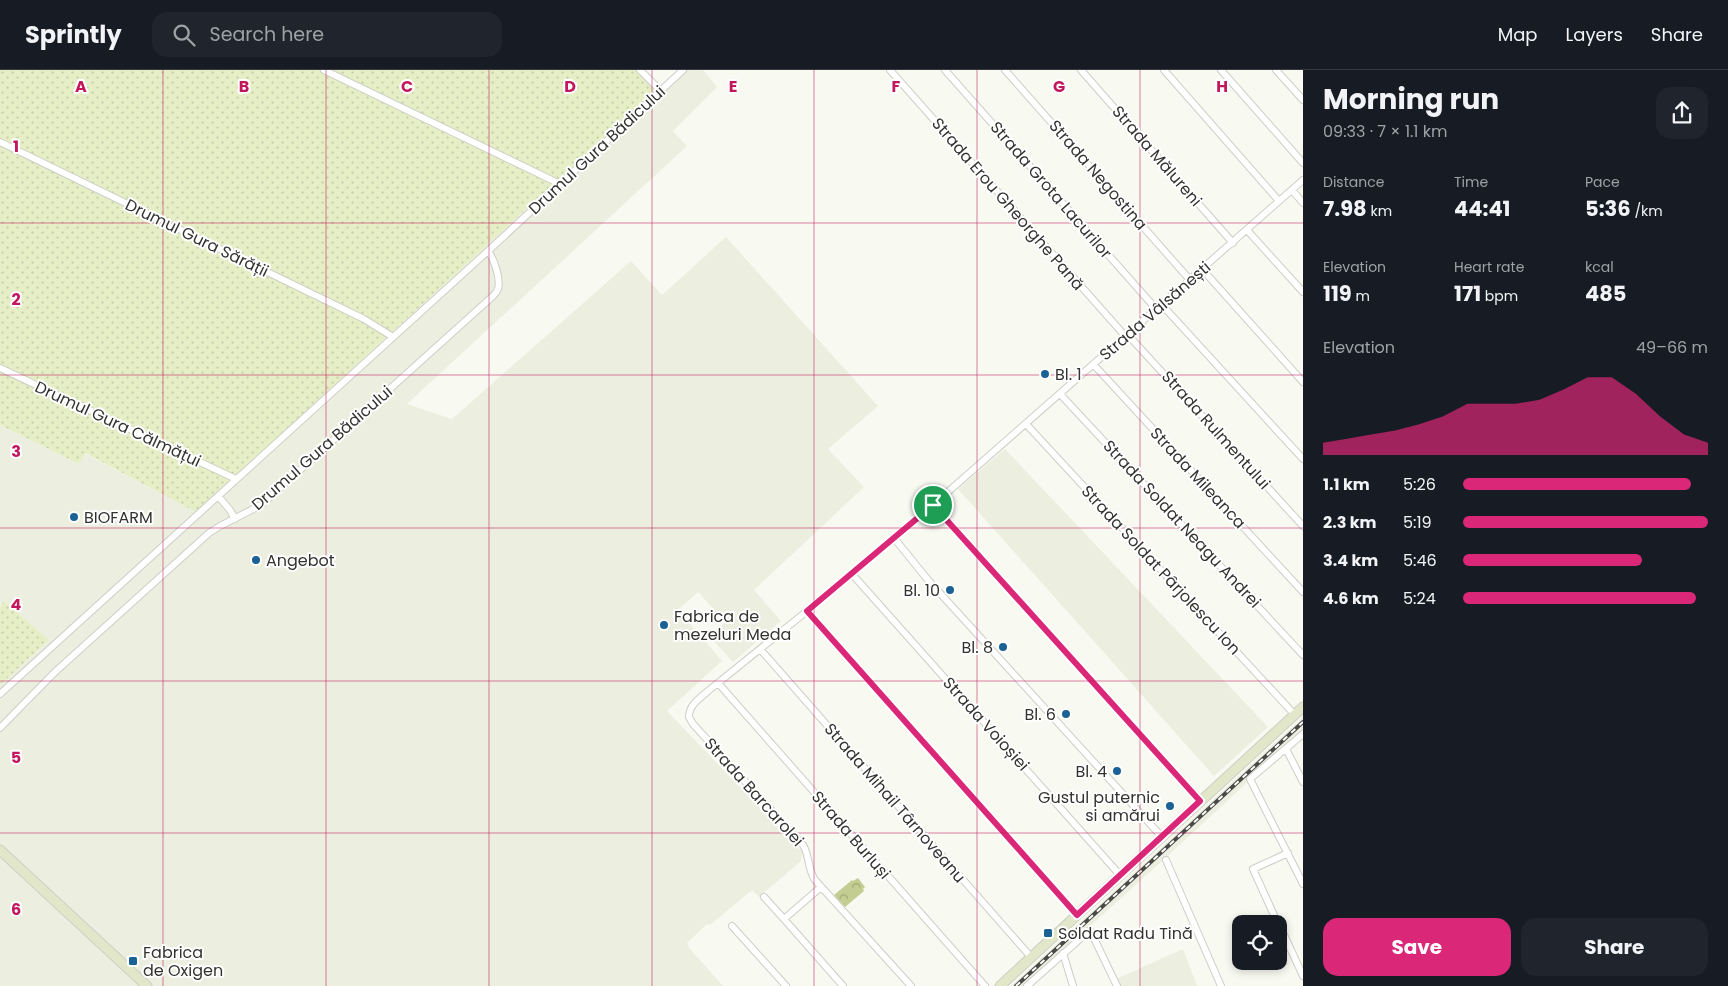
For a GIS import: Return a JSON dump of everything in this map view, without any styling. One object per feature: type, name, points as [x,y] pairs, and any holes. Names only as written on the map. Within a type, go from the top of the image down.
[{"type":"main road","points":[[1000,986],[1303,707]]},
{"type":"main road","points":[[0,850],[147,986]]},
{"type":"street","points":[[324,70],[560,184]]},
{"type":"street","points":[[640,70],[660,91]]},
{"type":"street","name":"Drumul Gura Bădicului","points":[[0,694],[488,251],[683,70]]},
{"type":"street","name":"Strada Erou Gheorghe Pană","points":[[890,70],[1127,336]]},
{"type":"street","name":"Strada Grota Lacurilor","points":[[945,70],[1159,307],[1303,459]]},
{"type":"street","name":"Strada Negostina","points":[[1005,70],[1190,280]]},
{"type":"street","name":"Strada Mălureni","points":[[1081,70],[1233,242]]},
{"type":"street","points":[[1164,70],[1280,201]]},
{"type":"street","points":[[1221,70],[1303,163]]},
{"type":"street","points":[[1276,70],[1303,100]]},
{"type":"street","name":"Drumul Gura Sărății","points":[[0,142],[364,319],[392,337]]},
{"type":"street","name":"Strada Vâlsănești","points":[[689,714],[696,701],[852,574],[933,505],[1303,180]]},
{"type":"street","points":[[1292,190],[1303,203]]},
{"type":"street","points":[[1247,230],[1303,292]]},
{"type":"street","name":"Drumul Gura Bădicului","points":[[0,728],[55,672],[178,560],[209,533],[261,505],[493,296],[498,289],[498,279],[492,255],[488,251]]},
{"type":"street","points":[[1202,270],[1303,382]]},
{"type":"street","name":"Strada Rulmentului","points":[[1127,336],[1303,526]]},
{"type":"street","name":"Strada Mileanca","points":[[1094,365],[1303,592]]},
{"type":"street","name":"Drumul Gura Călmățui","points":[[0,368],[236,479]]},
{"type":"street","name":"Strada Soldat Neagu Andrei","points":[[1060,394],[1303,655]]},
{"type":"street","name":"Strada Soldat Pârjolescu Ion","points":[[1026,424],[1295,715]]},
{"type":"street","points":[[218,496],[235,519]]},
{"type":"street","points":[[933,505],[1200,801]]},
{"type":"street","points":[[894,538],[928,580],[1162,837]]},
{"type":"street","name":"Strada Voioșiei","points":[[852,574],[1120,875]]},
{"type":"street","points":[[807,611],[1077,915]]},
{"type":"street","name":"Strada Mihail Târnoveanu","points":[[760,649],[1031,957]]},
{"type":"street","name":"Strada Burluși","points":[[718,683],[985,986]]},
{"type":"street","name":"Strada Barcarolei","points":[[689,714],[693,724],[803,845],[810,870],[821,887],[911,986]]},
{"type":"street","points":[[1303,734],[1250,779],[1303,884]]},
{"type":"street","points":[[1286,749],[1303,782]]},
{"type":"street","points":[[1275,915],[1253,870],[1288,853]]},
{"type":"street","points":[[1166,860],[1221,986]]},
{"type":"street","points":[[784,919],[821,887]]},
{"type":"street","points":[[764,896],[843,986]]},
{"type":"street","points":[[732,926],[786,986]]},
{"type":"street","points":[[1027,986],[1090,930],[1117,986]]},
{"type":"street","points":[[1287,941],[1303,976]]},
{"type":"street","points":[[1063,953],[1073,986]]},
{"type":"shaded area","points":[[678,70],[703,70],[717,87],[673,131],[687,146],[407,404],[452,419],[631,261],[662,295],[726,237],[878,406],[828,449],[864,487],[754,590],[781,621],[733,662],[710,637],[725,622],[698,592],[678,610],[722,661],[667,711],[802,852],[801,861],[759,897],[752,890],[710,925],[707,924],[687,943],[690,949],[723,986],[0,986],[0,685],[49,640],[4,601],[0,607],[0,425],[79,464],[84,453],[196,512]]},
{"type":"shaded area","points":[[1005,449],[1268,727],[1214,776],[958,489]]},
{"type":"shaded area","points":[[1303,717],[1303,731],[1161,862],[1024,986],[1011,986]]},
{"type":"shaded area","points":[[1183,949],[1197,986],[1119,986],[1116,979]]},
{"type":"green space","points":[[0,70],[637,70],[656,90],[196,512],[85,453],[79,464],[0,425]]},
{"type":"green space","points":[[4,601],[49,640],[0,685],[0,607]]},
{"type":"green space","points":[[858,878],[865,887],[864,891],[845,907],[834,895],[852,880]]},
{"type":"railway","points":[[1016,986],[1303,722]]},
{"type":"place","name":"Bl. 1","points":[[1045,374]]},
{"type":"place","name":"BIOFARM","points":[[74,517]]},
{"type":"place","name":"Angebot","points":[[256,560]]},
{"type":"place","name":"Bl. 10","points":[[950,590]]},
{"type":"place","name":"Fabrica de mezeluri Meda","points":[[664,625]]},
{"type":"place","name":"Bl. 8","points":[[1003,647]]},
{"type":"place","name":"Bl. 6","points":[[1066,714]]},
{"type":"place","name":"Bl. 4","points":[[1117,771]]},
{"type":"place","name":"Gustul puternic si amărui","points":[[1170,806]]},
{"type":"place","name":"Soldat Radu Tină","points":[[1048,933]]},
{"type":"place","name":"Fabrica de Oxigen","points":[[133,961]]},
{"type":"route","points":[[933,505],[1200,801],[1077,915],[807,611],[933,505]]}]
